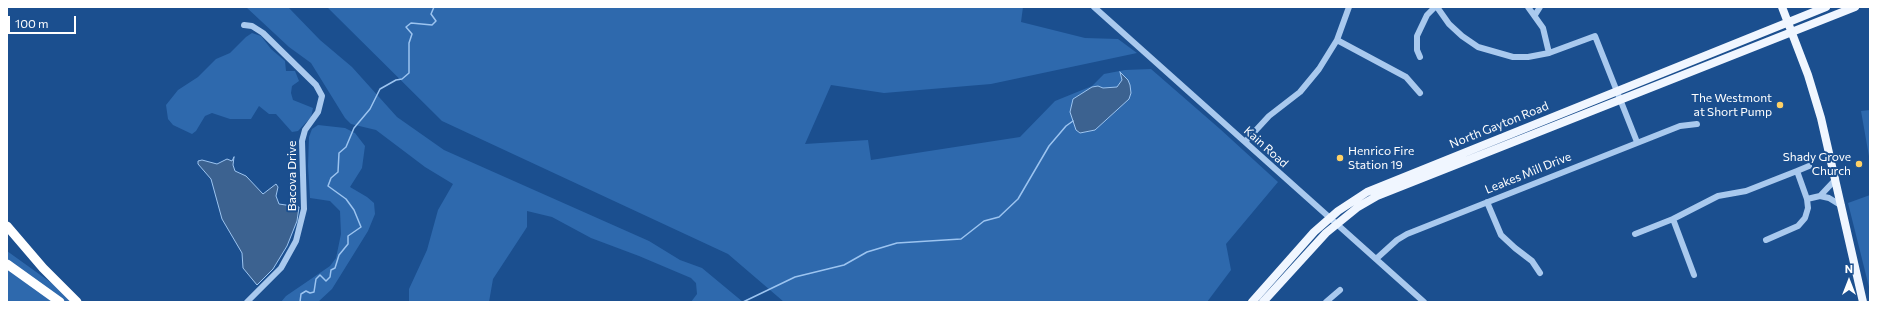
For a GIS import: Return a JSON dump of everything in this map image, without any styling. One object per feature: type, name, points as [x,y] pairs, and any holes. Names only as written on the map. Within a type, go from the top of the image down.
[{"type":"highway","points":[[7,226],[43,268],[77,302]]},
{"type":"highway","points":[[7,264],[60,302]]},
{"type":"main road","points":[[1782,7],[1814,91],[1864,302]]},
{"type":"main road","name":"North Gayton Road","points":[[1263,302],[1353,200],[1382,185],[1826,7]]},
{"type":"main road","name":"North Gayton Road","points":[[1252,302],[1299,249],[1333,221],[1392,190],[1855,7]]},
{"type":"street","name":"Kain Road","points":[[1094,7],[1424,302]]},
{"type":"street","points":[[1245,142],[1269,116],[1310,82],[1329,56],[1338,40],[1350,7]]},
{"type":"street","points":[[1426,7],[1429,13]]},
{"type":"street","points":[[1420,57],[1417,50],[1417,36],[1421,25],[1429,13],[1436,7],[1449,24],[1462,36],[1478,46],[1514,57],[1528,57],[1549,53],[1596,36],[1637,142]]},
{"type":"street","points":[[1528,7],[1536,15],[1543,28],[1549,53]]},
{"type":"street","points":[[1536,15],[1540,7]]},
{"type":"street","name":"Bacova Drive","points":[[244,25],[257,28],[273,42],[316,85],[322,96],[318,112],[305,130],[302,141],[304,209],[296,241],[280,268],[247,302]]},
{"type":"street","points":[[1338,40],[1406,77],[1420,93]]},
{"type":"street","name":"Leakes Mill Drive","points":[[1376,259],[1391,244],[1407,234],[1683,124],[1697,124]]},
{"type":"street","points":[[1635,234],[1673,219],[1718,196],[1746,191],[1809,166]]},
{"type":"street","points":[[1766,240],[1798,226],[1805,218],[1808,208],[1807,199],[1797,171]]},
{"type":"street","points":[[1820,196],[1836,179]]},
{"type":"street","points":[[1807,199],[1820,196],[1829,198],[1842,206]]},
{"type":"street","points":[[1487,202],[1501,235],[1514,248],[1532,261],[1540,272]]},
{"type":"street","points":[[1673,219],[1694,276]]},
{"type":"street","points":[[1326,302],[1340,290]]},
{"type":"shaded area","points":[[246,7],[288,7],[320,40],[352,67],[397,117],[444,150],[649,241],[680,260],[702,268],[743,302],[691,302],[697,294],[696,283],[691,278],[591,238],[552,217],[527,211],[527,227],[493,279],[489,302],[409,302],[409,289],[427,250],[438,210],[453,184],[425,167],[376,130],[351,124],[345,118],[311,63],[289,47]]},
{"type":"shaded area","points":[[327,7],[1023,7],[1021,22],[1085,38],[1118,39],[1137,53],[991,84],[884,93],[831,85],[805,144],[868,140],[871,160],[1020,137],[1055,101],[1092,86],[1104,74],[1125,70],[1151,69],[1278,182],[1226,244],[1231,270],[1207,302],[784,302],[728,254],[442,121]],"holes":[[[1120,73],[1129,99],[1092,87],[1117,87],[1122,80]]]},
{"type":"shaded area","points":[[252,33],[261,36],[271,49],[285,61],[286,71],[295,71],[299,81],[292,86],[291,93],[293,100],[313,108],[311,117],[298,131],[292,132],[276,114],[269,114],[259,106],[251,119],[230,119],[212,113],[205,116],[196,131],[192,134],[173,125],[168,119],[166,105],[178,90],[198,77],[216,59],[230,53]]},
{"type":"shaded area","points":[[1120,72],[1128,80],[1130,85],[1131,93],[1129,99],[1095,130],[1080,133],[1076,130],[1070,112],[1073,99],[1092,87],[1117,87],[1122,80]]},
{"type":"shaded area","points":[[1870,110],[1870,162],[1861,111]]},
{"type":"shaded area","points":[[318,125],[345,128],[355,133],[365,146],[362,168],[350,187],[374,203],[375,214],[368,231],[332,289],[318,302],[281,302],[286,296],[330,266],[336,258],[341,234],[340,211],[330,201],[310,198],[308,166],[309,137],[312,129]]},
{"type":"shaded area","points":[[234,157],[233,165],[235,171],[246,176],[263,194],[276,184],[278,187],[276,196],[279,204],[299,207],[297,221],[287,246],[273,269],[257,285],[243,268],[242,253],[222,219],[211,179],[198,164],[198,161],[202,160],[217,164],[227,159],[232,161]]},
{"type":"shaded area","points":[[1870,195],[1870,291],[1848,203]]},
{"type":"shaded area","points":[[7,251],[78,302],[7,302]]},
{"type":"waterway","points":[[300,302],[301,294],[306,291],[310,293],[314,292],[316,279],[320,275],[326,281],[330,277],[331,270],[335,268],[339,255],[348,244],[348,236],[361,227],[354,210],[346,199],[328,186],[331,178],[338,172],[339,153],[346,147],[354,128],[370,109],[380,89],[396,80],[402,79],[409,73],[409,43],[412,34],[406,27],[411,23],[432,25],[436,21],[431,14],[434,7]]},
{"type":"waterway","points":[[743,302],[795,277],[844,265],[867,252],[897,243],[961,239],[984,221],[999,217],[1018,199],[1049,146],[1066,126],[1073,121]]},
{"type":"place","name":"The Westmont at Short Pump","points":[[1780,105]]},
{"type":"place","name":"Henrico Fire Station 19","points":[[1340,158]]},
{"type":"place","name":"Shady Grove Church","points":[[1859,164]]}]
